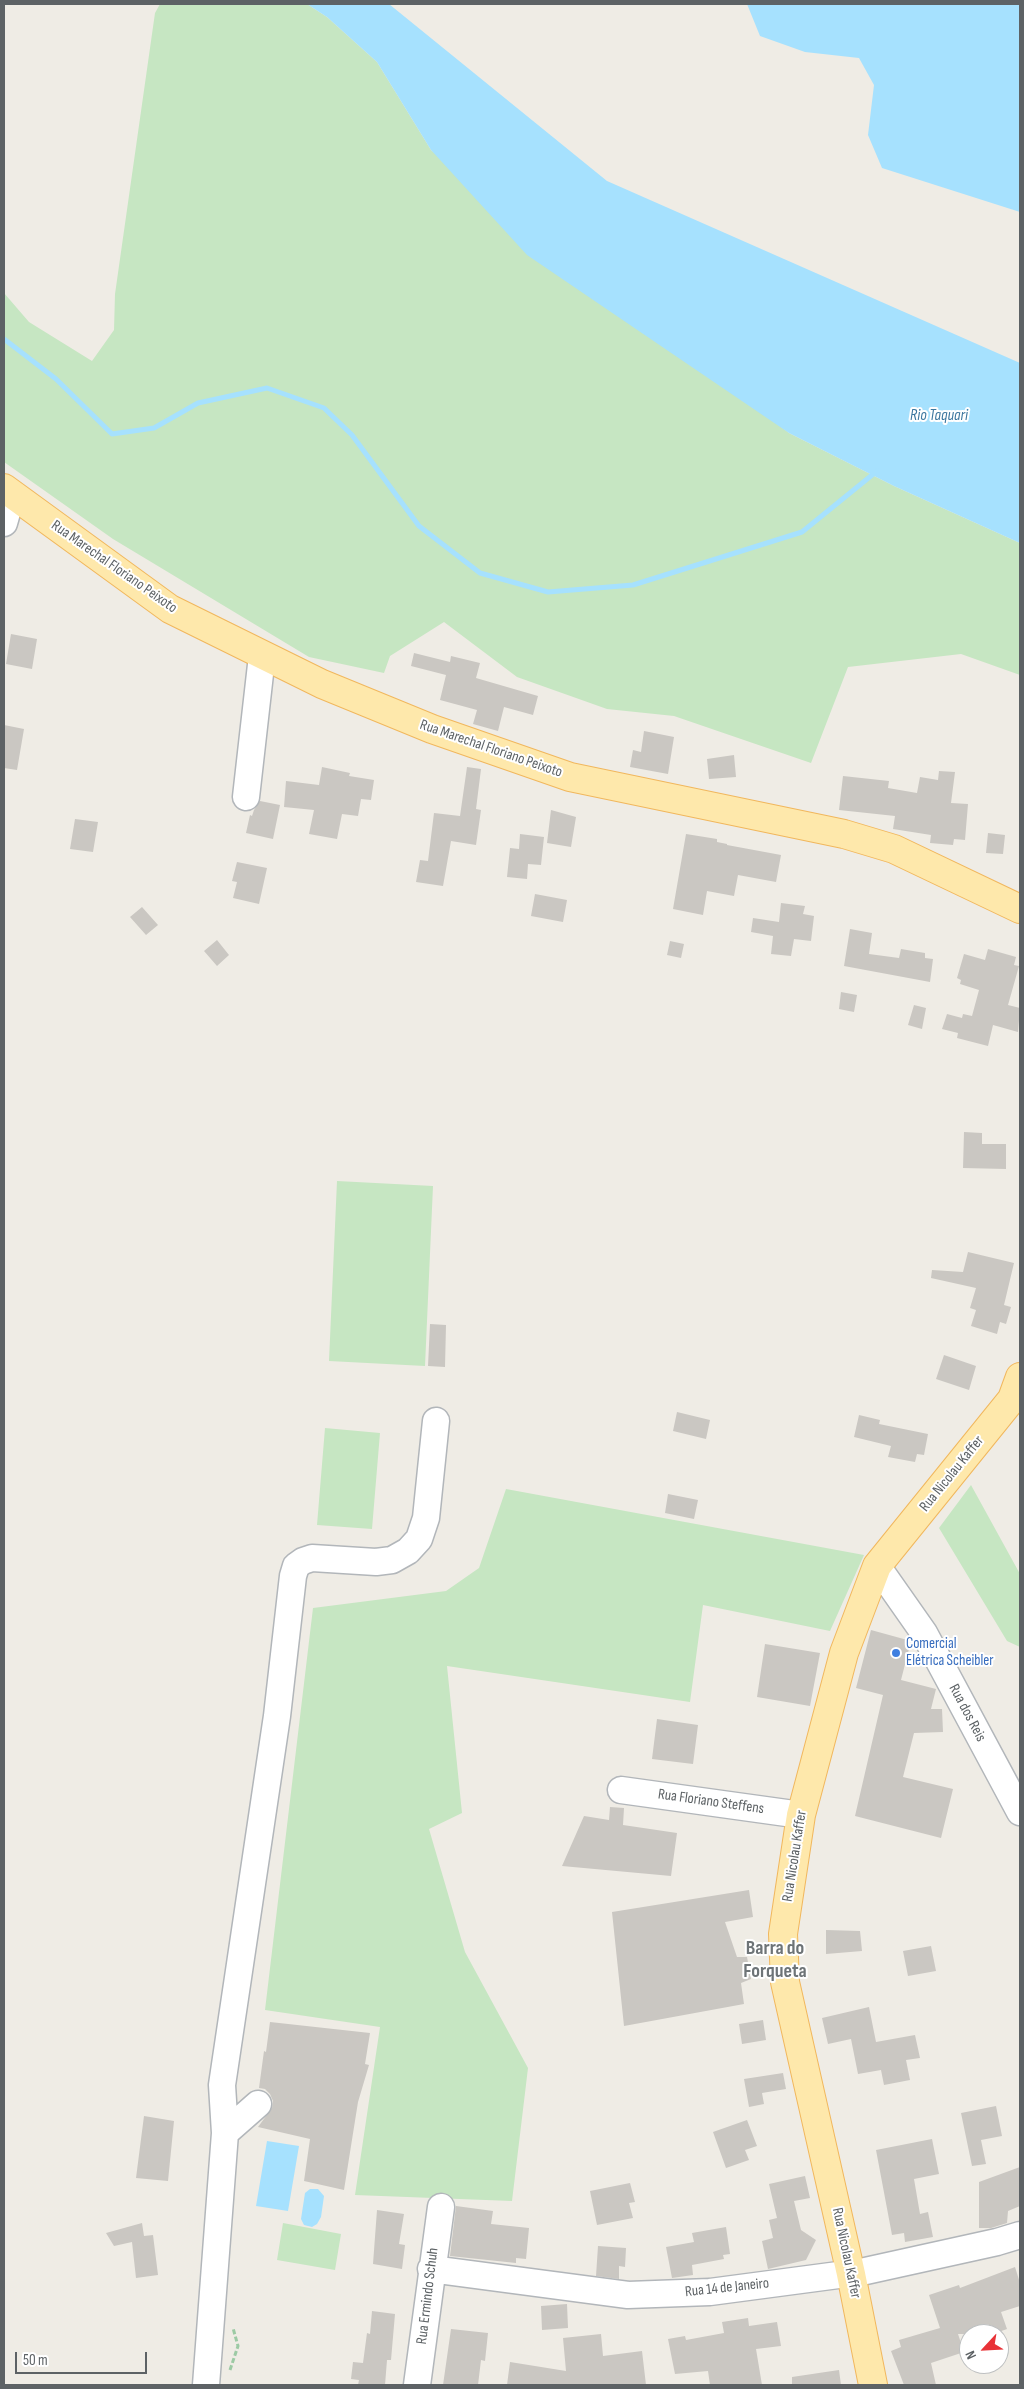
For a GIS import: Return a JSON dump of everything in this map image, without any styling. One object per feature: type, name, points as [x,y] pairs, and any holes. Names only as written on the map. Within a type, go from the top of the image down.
[{"type":"main road","name":"Rua Marechal Floriano Peixoto","points":[[8,492],[170,609],[322,684],[432,729],[570,777],[844,834],[894,849],[1020,909]]},
{"type":"main road","name":"Rua Nicolau Kaffer","points":[[873,2385],[851,2274],[785,1982],[783,1934],[801,1815],[844,1653],[877,1566],[1017,1392]]},
{"type":"street","points":[[4,523],[8,492]]},
{"type":"street","points":[[246,797],[262,656]]},
{"type":"street","points":[[206,2385],[225,2133],[222,2085],[276,1716],[293,1576],[296,1566],[312,1558],[376,1562],[392,1560],[408,1551],[419,1539],[426,1518],[436,1422]]},
{"type":"street","name":"Rua dos Reis","points":[[877,1566],[924,1633],[1020,1812]]},
{"type":"street","name":"Rua Floriano Steffens","points":[[621,1790],[801,1815]]},
{"type":"street","points":[[225,2133],[258,2104]]},
{"type":"street","name":"Rua Ermindo Schuh","points":[[417,2385],[431,2269],[441,2207]]},
{"type":"street","name":"Rua 14 de Janeiro","points":[[431,2269],[628,2295],[710,2292],[851,2274],[997,2242],[1020,2235]]},
{"type":"green space","points":[[160,4],[307,4],[327,17],[377,62],[431,150],[789,433],[894,486],[1020,543],[1020,675],[961,654],[848,667],[811,763],[674,716],[607,709],[517,677],[444,622],[390,656],[384,673],[309,657],[113,539],[4,462],[4,293],[29,322],[92,361],[114,330],[115,294],[155,13]]},
{"type":"green space","points":[[337,1181],[433,1186],[425,1366],[329,1361]]},
{"type":"green space","points":[[325,1428],[380,1433],[372,1529],[317,1525]]},
{"type":"green space","points":[[971,1485],[1020,1574],[1020,1647],[1007,1641],[939,1528]]},
{"type":"green space","points":[[506,1489],[864,1555],[830,1631],[703,1605],[690,1702],[447,1666],[462,1813],[429,1829],[465,1952],[528,2068],[512,2201],[355,2195],[380,2027],[265,2010],[313,1608],[446,1591],[479,1568]]},
{"type":"green space","points":[[283,2223],[341,2234],[335,2270],[277,2260]]},
{"type":"water","name":"Rio Taquari","points":[[307,4],[389,4],[607,181],[1020,363],[1020,543],[894,486],[789,433],[527,255],[431,150],[377,62],[327,17]]},
{"type":"water","points":[[747,4],[1020,4],[1020,212],[882,168],[868,135],[874,85],[859,58],[805,52],[760,36]]},
{"type":"water","points":[[267,2141],[299,2146],[288,2211],[256,2206]]},
{"type":"water","points":[[310,2189],[318,2189],[324,2196],[321,2217],[317,2224],[312,2227],[304,2225],[301,2219],[305,2193]]},
{"type":"building","points":[[11,634],[37,639],[32,669],[6,664]]},
{"type":"building","points":[[414,653],[450,662],[451,656],[480,663],[476,678],[538,696],[533,715],[504,707],[498,731],[473,724],[477,710],[440,700],[446,675],[411,666]]},
{"type":"building","points":[[4,725],[24,729],[17,770],[4,768]]},
{"type":"building","points":[[644,731],[674,737],[668,774],[630,767],[633,750],[641,752]]},
{"type":"building","points":[[734,755],[736,777],[709,779],[707,759]]},
{"type":"building","points":[[322,767],[350,773],[349,776],[374,780],[371,800],[361,799],[358,816],[342,814],[337,839],[309,834],[314,810],[284,807],[286,781],[319,785]]},
{"type":"building","points":[[467,767],[481,769],[476,809],[481,810],[476,845],[451,841],[443,886],[416,882],[420,860],[428,861],[434,813],[460,816]]},
{"type":"building","points":[[939,771],[955,772],[951,803],[968,804],[965,840],[954,839],[953,845],[930,843],[931,835],[893,829],[895,816],[839,810],[843,776],[889,781],[888,788],[917,793],[920,777],[938,780]]},
{"type":"building","points":[[260,801],[280,805],[273,839],[246,833],[250,815],[252,816]]},
{"type":"building","points":[[551,810],[576,817],[571,847],[547,843]]},
{"type":"building","points":[[75,819],[98,822],[93,852],[70,849]]},
{"type":"building","points":[[988,833],[1005,835],[1003,854],[986,853]]},
{"type":"building","points":[[520,834],[544,837],[541,865],[528,864],[527,879],[507,877],[510,848],[519,849]]},
{"type":"building","points":[[686,834],[717,839],[717,842],[727,845],[781,855],[776,882],[738,875],[734,896],[707,891],[703,915],[673,909]]},
{"type":"building","points":[[237,862],[267,868],[259,904],[233,898],[237,882],[232,881]]},
{"type":"building","points":[[535,894],[567,900],[563,922],[531,916]]},
{"type":"building","points":[[781,903],[805,906],[803,914],[814,916],[811,941],[794,939],[791,956],[771,954],[773,936],[751,932],[753,918],[779,922]]},
{"type":"building","points":[[142,907],[158,925],[146,935],[130,917]]},
{"type":"building","points":[[850,929],[872,933],[869,954],[899,958],[901,949],[925,953],[925,958],[933,959],[930,982],[844,966]]},
{"type":"building","points":[[217,940],[229,955],[217,966],[204,951]]},
{"type":"building","points":[[670,941],[684,944],[681,958],[667,955]]},
{"type":"building","points":[[988,949],[1016,957],[1014,965],[1019,966],[1008,1005],[1020,1008],[1018,1032],[993,1025],[988,1046],[957,1038],[958,1033],[942,1029],[947,1014],[962,1018],[963,1014],[972,1016],[979,990],[960,984],[961,980],[957,978],[964,954],[985,960]]},
{"type":"building","points":[[841,992],[857,995],[854,1012],[839,1009]]},
{"type":"building","points":[[914,1005],[926,1008],[922,1029],[908,1025]]},
{"type":"building","points":[[964,1132],[982,1133],[982,1144],[1006,1144],[1006,1169],[963,1168]]},
{"type":"building","points":[[968,1252],[1014,1263],[1004,1305],[1011,1307],[1006,1324],[1000,1322],[997,1334],[971,1326],[976,1310],[970,1308],[976,1288],[931,1278],[932,1270],[963,1272]]},
{"type":"building","points":[[430,1324],[446,1325],[445,1367],[428,1366]]},
{"type":"building","points":[[944,1355],[976,1366],[969,1390],[936,1379]]},
{"type":"building","points":[[677,1412],[710,1420],[706,1439],[673,1431]]},
{"type":"building","points":[[859,1415],[880,1420],[879,1424],[928,1434],[924,1455],[917,1454],[915,1462],[888,1457],[891,1446],[854,1437]]},
{"type":"building","points":[[668,1494],[698,1500],[694,1519],[665,1513]]},
{"type":"building","points":[[871,1630],[911,1641],[901,1680],[936,1689],[931,1709],[942,1709],[943,1732],[914,1733],[903,1777],[953,1789],[941,1838],[855,1816],[883,1695],[856,1688]]},
{"type":"building","points":[[765,1644],[820,1653],[810,1706],[757,1697]]},
{"type":"building","points":[[657,1719],[698,1725],[693,1764],[652,1759]]},
{"type":"building","points":[[610,1807],[624,1808],[623,1825],[677,1833],[671,1876],[562,1866],[584,1816],[609,1820]]},
{"type":"building","points":[[749,1890],[753,1917],[725,1922],[737,1957],[747,1957],[751,1979],[741,1983],[744,2004],[624,2026],[612,1912]]},
{"type":"building","points":[[826,1930],[860,1931],[862,1951],[826,1954]]},
{"type":"building","points":[[931,1946],[936,1971],[908,1976],[903,1951]]},
{"type":"building","points":[[869,2007],[876,2042],[915,2035],[920,2058],[906,2060],[910,2080],[884,2085],[881,2070],[858,2074],[851,2039],[828,2044],[822,2018]]},
{"type":"building","points":[[763,2020],[766,2040],[742,2044],[739,2024]]},
{"type":"building","points":[[270,2022],[370,2033],[365,2064],[369,2065],[358,2102],[344,2190],[304,2181],[310,2139],[258,2127],[272,2108],[273,2101],[265,2089],[259,2088]]},
{"type":"building","points":[[783,2073],[786,2089],[762,2093],[764,2104],[749,2107],[744,2079]]},
{"type":"building","points":[[996,2106],[1002,2136],[981,2140],[986,2164],[972,2166],[961,2113]]},
{"type":"building","points":[[144,2116],[174,2121],[168,2181],[136,2178]]},
{"type":"building","points":[[747,2120],[757,2146],[745,2150],[749,2160],[726,2168],[713,2132]]},
{"type":"building","points":[[932,2139],[939,2174],[914,2179],[920,2214],[928,2212],[933,2237],[905,2242],[904,2233],[892,2235],[876,2150]]},
{"type":"building","points":[[1020,2167],[1020,2206],[1008,2211],[1007,2223],[991,2228],[979,2228],[979,2182]]},
{"type":"building","points":[[805,2176],[810,2198],[794,2201],[801,2230],[816,2240],[806,2260],[768,2269],[762,2241],[773,2238],[769,2220],[777,2218],[769,2184]]},
{"type":"building","points":[[630,2183],[635,2202],[629,2203],[633,2218],[597,2225],[590,2191]]},
{"type":"building","points":[[456,2206],[493,2211],[491,2224],[529,2228],[526,2259],[516,2258],[516,2263],[450,2256]]},
{"type":"building","points":[[377,2210],[404,2214],[399,2244],[405,2245],[402,2269],[373,2264]]},
{"type":"building","points":[[142,2223],[144,2236],[153,2235],[158,2275],[136,2278],[132,2242],[114,2246],[106,2233]]},
{"type":"building","points":[[726,2227],[730,2254],[723,2255],[724,2259],[692,2265],[693,2275],[672,2278],[666,2247],[694,2242],[692,2233]]},
{"type":"building","points":[[598,2246],[626,2248],[625,2267],[619,2266],[619,2279],[596,2276]]},
{"type":"building","points":[[1015,2267],[1020,2283],[1020,2306],[1001,2312],[1005,2324],[959,2324],[959,2354],[931,2363],[936,2385],[904,2385],[891,2351],[901,2347],[899,2340],[940,2328],[929,2295],[959,2285],[960,2288]]},
{"type":"building","points":[[567,2304],[568,2328],[542,2330],[541,2306]]},
{"type":"building","points":[[372,2311],[395,2314],[391,2360],[387,2360],[385,2385],[358,2385],[359,2380],[351,2379],[353,2362],[363,2363],[367,2333],[370,2334]]},
{"type":"building","points":[[748,2318],[749,2326],[777,2322],[781,2346],[756,2349],[762,2385],[710,2385],[708,2371],[675,2374],[668,2339],[685,2336],[686,2340],[724,2333],[722,2322]]},
{"type":"building","points":[[451,2329],[488,2333],[485,2361],[481,2360],[478,2385],[443,2385]]},
{"type":"building","points":[[601,2334],[603,2356],[642,2351],[646,2385],[507,2385],[510,2362],[566,2371],[563,2338]]},
{"type":"building","points":[[839,2370],[841,2385],[792,2385],[792,2377]]},
{"type":"waterway","points":[[4,339],[56,379],[112,434],[154,428],[198,403],[267,388],[324,408],[352,435],[419,526],[480,573],[548,592],[633,585],[802,532],[877,471]]},
{"type":"place","name":"Comercial Elétrica Scheibler","points":[[896,1653]]},
{"type":"district","name":"Barra do Forqueta","points":[[775,1960]]}]
